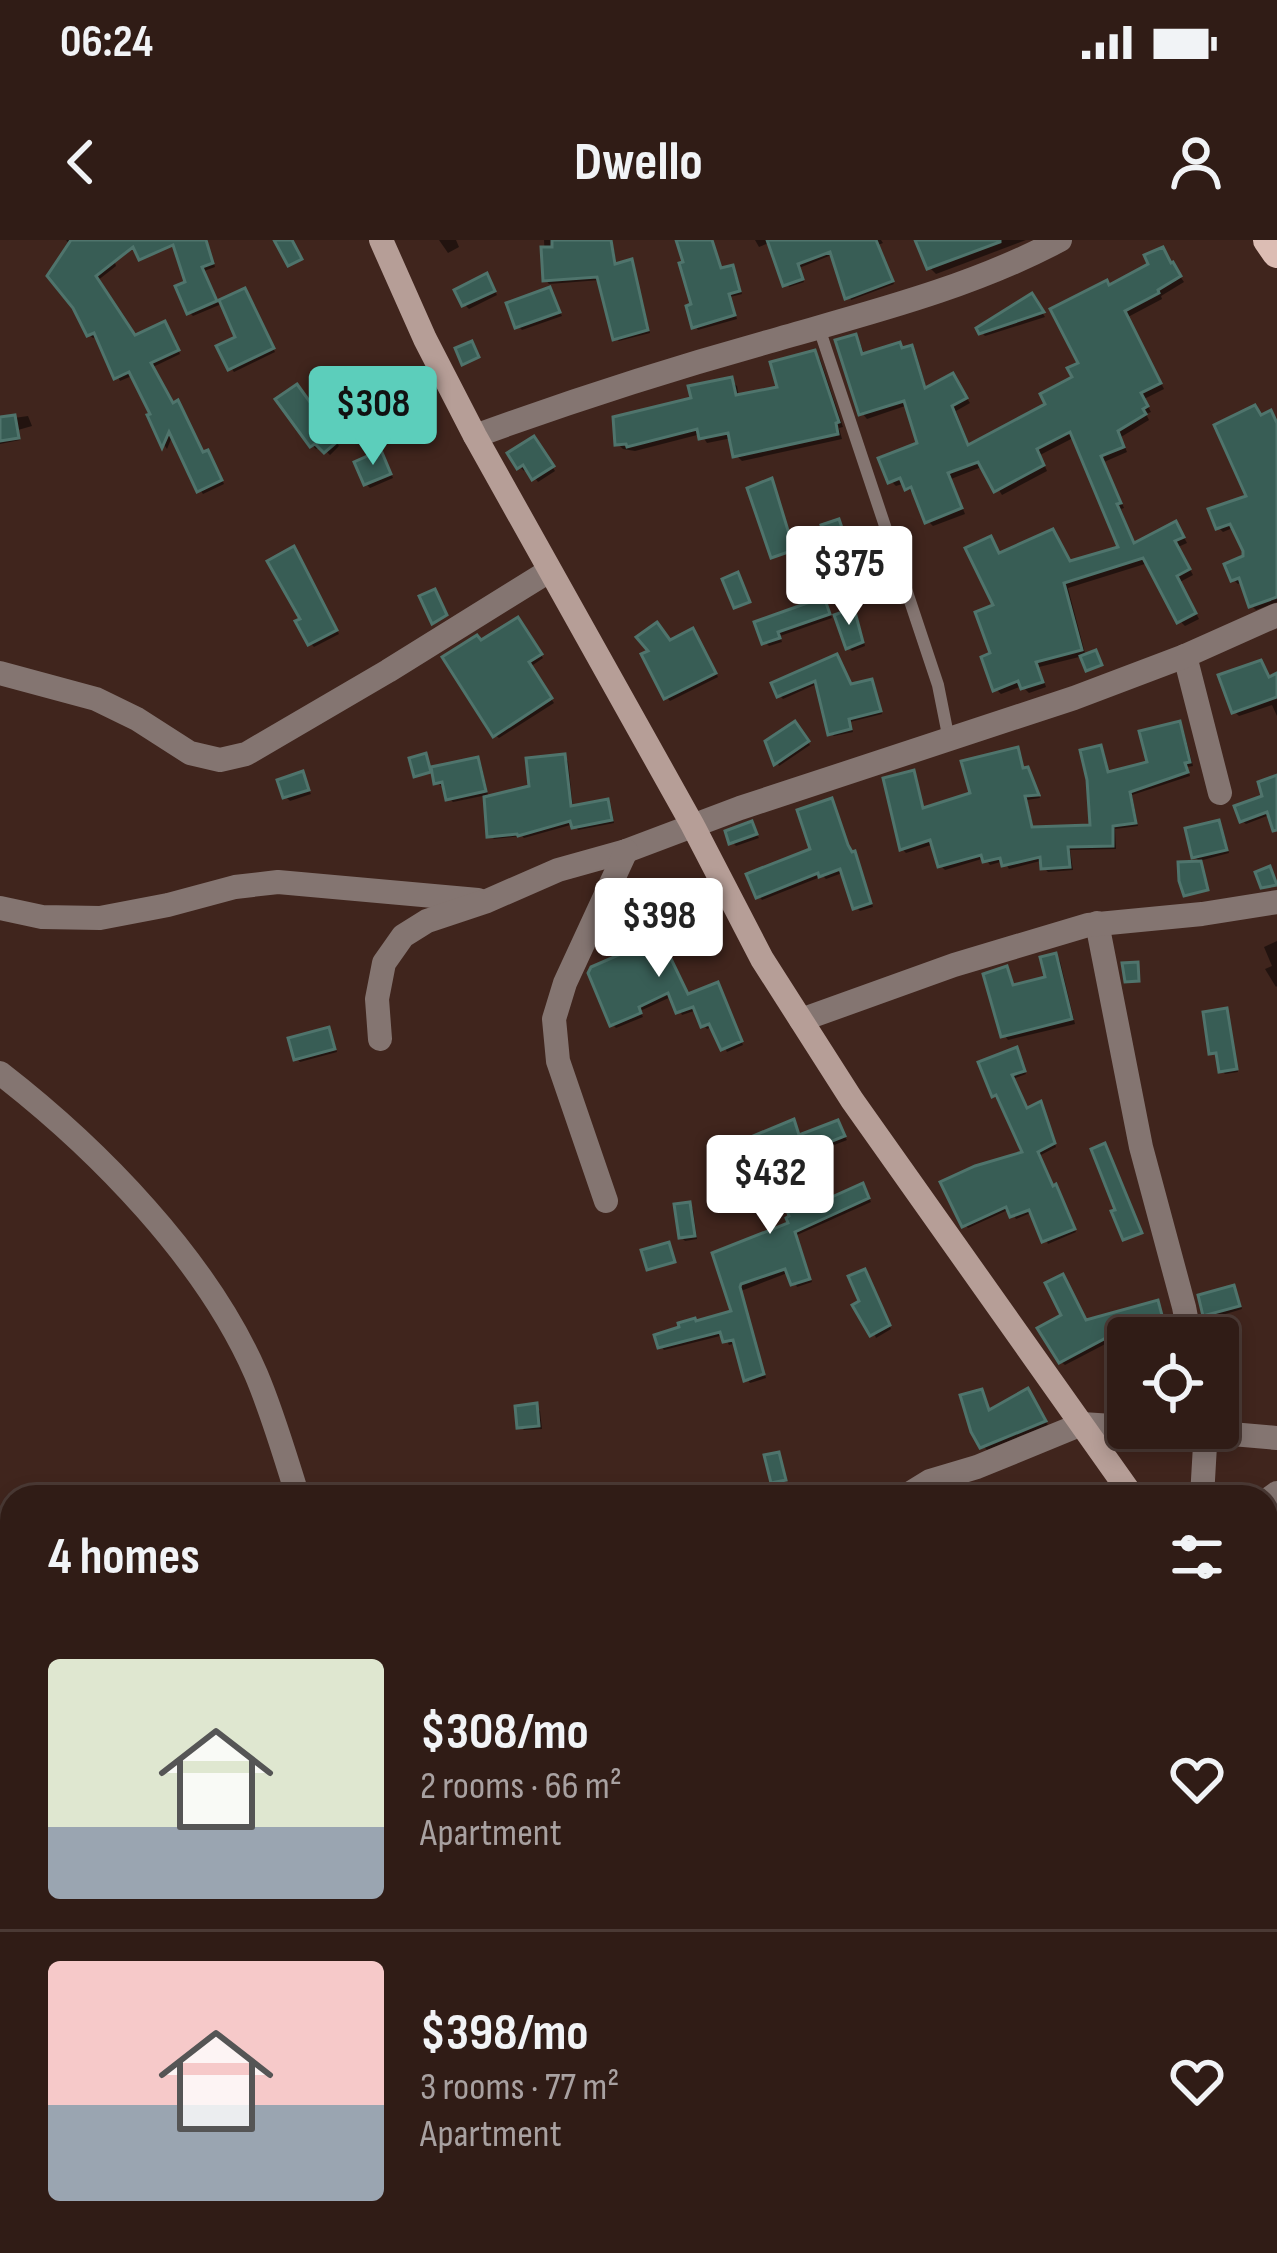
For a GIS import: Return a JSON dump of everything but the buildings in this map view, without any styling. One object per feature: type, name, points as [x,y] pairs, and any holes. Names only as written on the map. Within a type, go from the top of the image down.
[{"type":"main road","points":[[1268,240],[1277,253]]},
{"type":"street","points":[[381,240],[475,436],[762,958],[852,1100],[1125,1485]]},
{"type":"street","points":[[475,436],[559,405],[977,278],[1060,240]]},
{"type":"street","points":[[0,674],[96,699],[190,753],[220,760],[246,754],[549,571]]},
{"type":"street","points":[[380,1039],[377,999],[384,963],[403,935],[427,921],[558,870],[1044,709],[1277,615]]},
{"type":"street","points":[[1184,656],[1220,793]]},
{"type":"street","points":[[606,1202],[558,1061],[554,1019],[565,983],[626,851]]},
{"type":"street","points":[[0,908],[42,917],[100,918],[235,886],[278,882],[487,901]]},
{"type":"street","points":[[801,1020],[954,965],[1096,923],[1277,902]]},
{"type":"street","points":[[1096,923],[1141,1148],[1185,1317]]},
{"type":"street","points":[[0,1072],[106,1165],[221,1308],[255,1372],[294,1485]]},
{"type":"street","points":[[924,1485],[1082,1424],[1107,1425]]},
{"type":"street","points":[[1239,1433],[1277,1438]]},
{"type":"street","points":[[1203,1485],[1205,1449]]},
{"type":"lane","points":[[818,327],[938,685],[949,740]]}]
